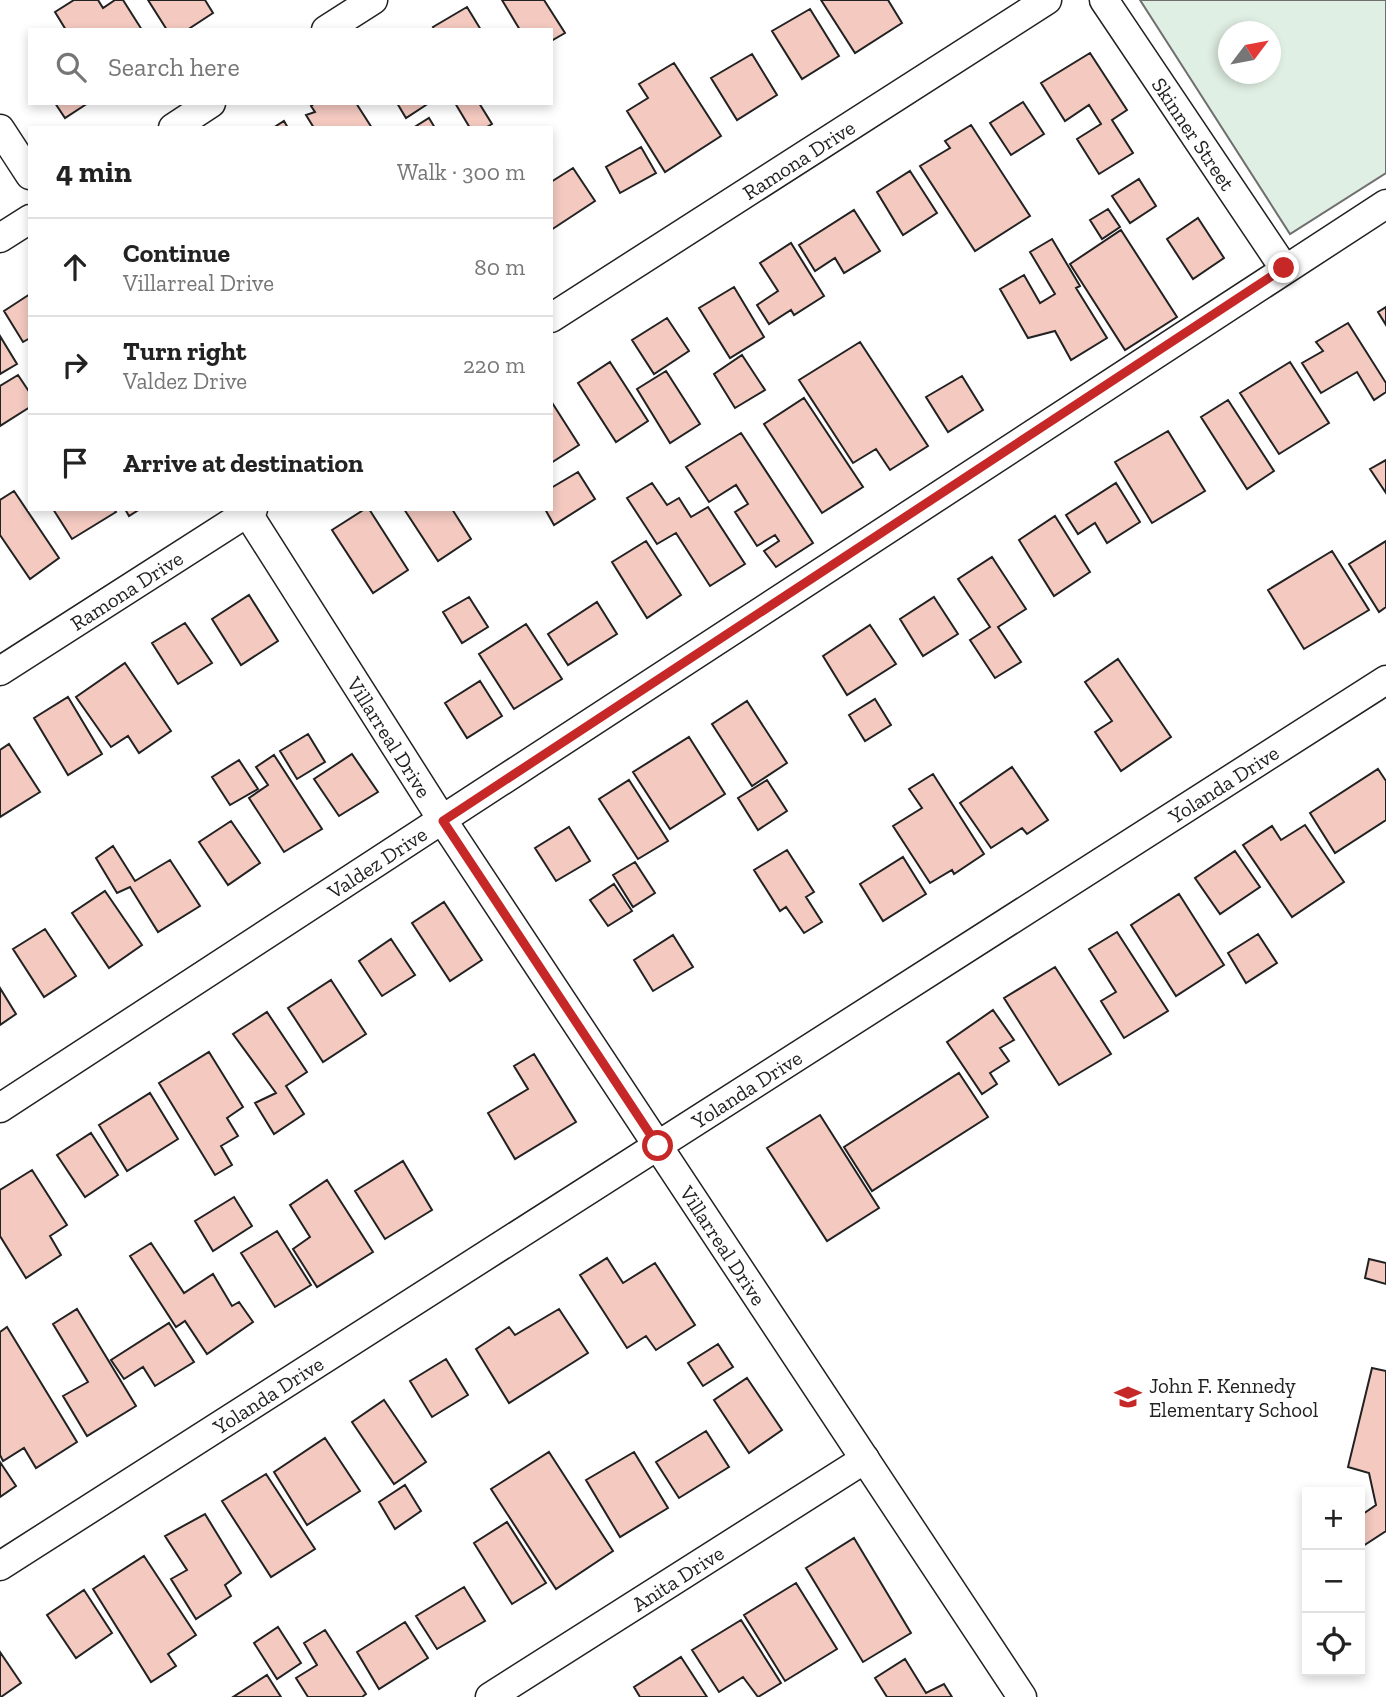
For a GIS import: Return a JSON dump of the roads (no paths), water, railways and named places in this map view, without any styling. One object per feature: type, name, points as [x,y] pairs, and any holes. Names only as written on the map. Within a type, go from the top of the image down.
[{"type":"street","points":[[329,28],[373,0]]},
{"type":"street","name":"Ramona Drive","points":[[553,317],[1047,0]]},
{"type":"street","name":"Skinner Street","points":[[1104,0],[1284,268]]},
{"type":"street","points":[[176,126],[208,105]]},
{"type":"street","points":[[0,129],[28,172]]},
{"type":"street","name":"Valdez Drive","points":[[0,1108],[443,821],[1284,268],[1386,204]]},
{"type":"street","points":[[0,238],[28,220]]},
{"type":"street","name":"Ramona Drive","points":[[0,671],[247,511]]},
{"type":"street","name":"Villarreal Drive","points":[[250,511],[443,821],[1022,1697]]},
{"type":"street","name":"Yolanda Drive","points":[[0,1566],[1386,680]]},
{"type":"street","name":"Anita Drive","points":[[490,1697],[864,1459]]},
{"type":"place","name":"John F. Kennedy Elementary School","points":[[1128,1397]]}]
